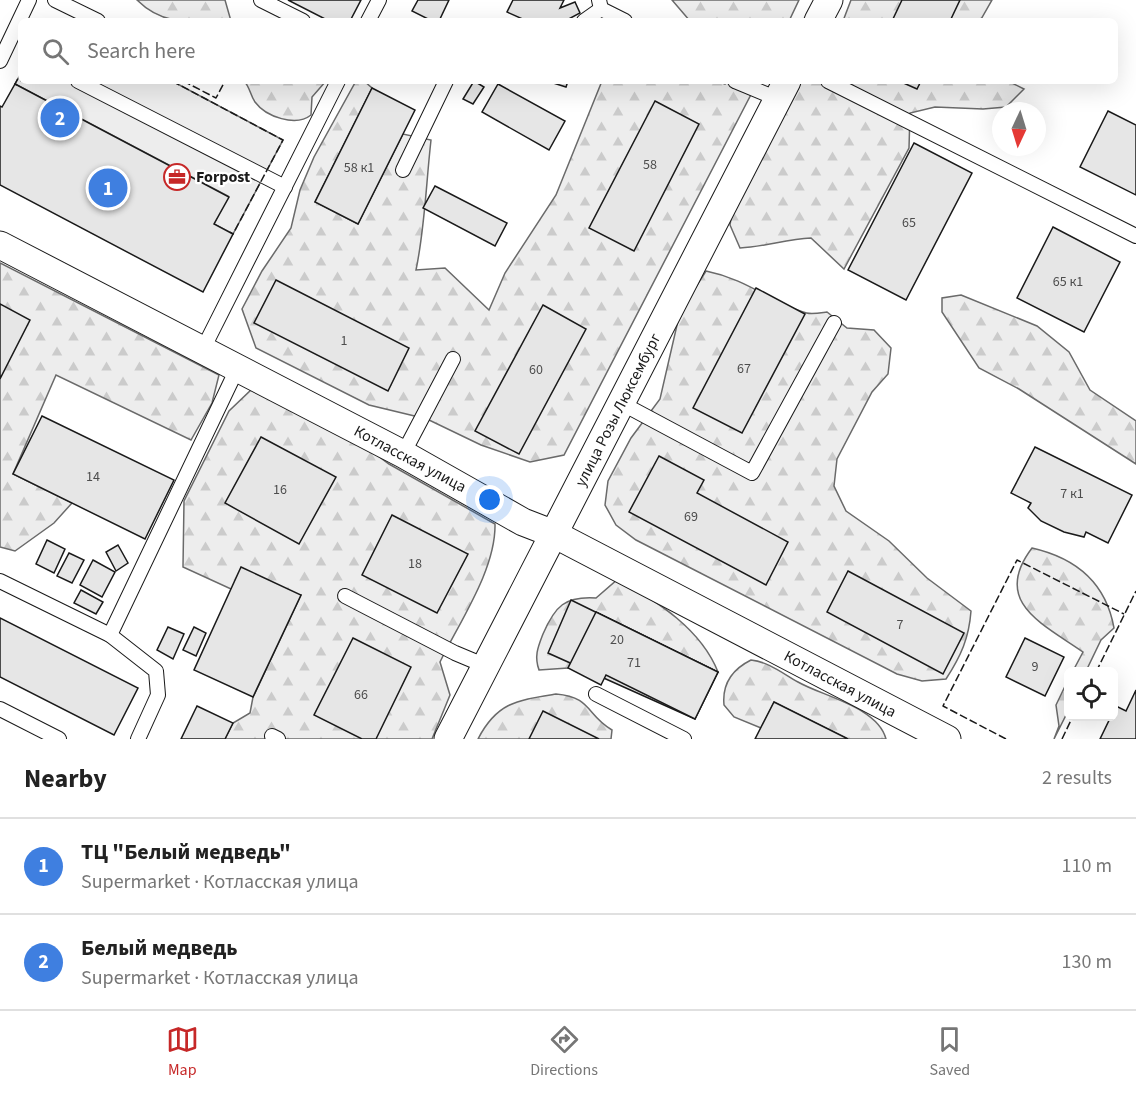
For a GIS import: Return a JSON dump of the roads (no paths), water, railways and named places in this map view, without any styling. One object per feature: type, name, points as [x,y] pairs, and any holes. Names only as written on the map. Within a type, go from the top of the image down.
[{"type":"street","points":[[820,18],[829,0]]},
{"type":"street","name":"улица Розы Люксембург","points":[[448,739],[782,90]]},
{"type":"street","name":"Котласская улица","points":[[0,245],[403,454],[523,522],[554,534],[938,737]]},
{"type":"lane","points":[[21,18],[29,0]]},
{"type":"lane","points":[[55,0],[92,18]]},
{"type":"lane","points":[[261,0],[297,18]]},
{"type":"lane","points":[[370,18],[379,0]]},
{"type":"lane","points":[[587,18],[600,4],[621,18]]},
{"type":"lane","points":[[0,60],[18,24]]},
{"type":"lane","points":[[8,45],[18,50]]},
{"type":"lane","points":[[84,84],[285,187]]},
{"type":"lane","points":[[202,351],[336,84]]},
{"type":"lane","points":[[403,170],[445,84]]},
{"type":"lane","points":[[751,84],[782,90]]},
{"type":"lane","points":[[834,84],[1136,236]]},
{"type":"lane","points":[[621,403],[752,473],[834,322]]},
{"type":"lane","points":[[403,454],[453,359]]},
{"type":"lane","points":[[110,635],[237,369]]},
{"type":"lane","points":[[0,582],[110,635],[156,671],[158,695],[138,739]]},
{"type":"lane","points":[[345,596],[454,653],[486,666]]},
{"type":"lane","points":[[596,694],[684,739]]},
{"type":"lane","points":[[0,709],[59,739]]},
{"type":"place","name":"Белый медведь","points":[[60,118]]},
{"type":"place","name":"Forpost","points":[[177,177]]},
{"type":"place","name":"ТЦ \"Белый медведь\"","points":[[108,188]]}]
